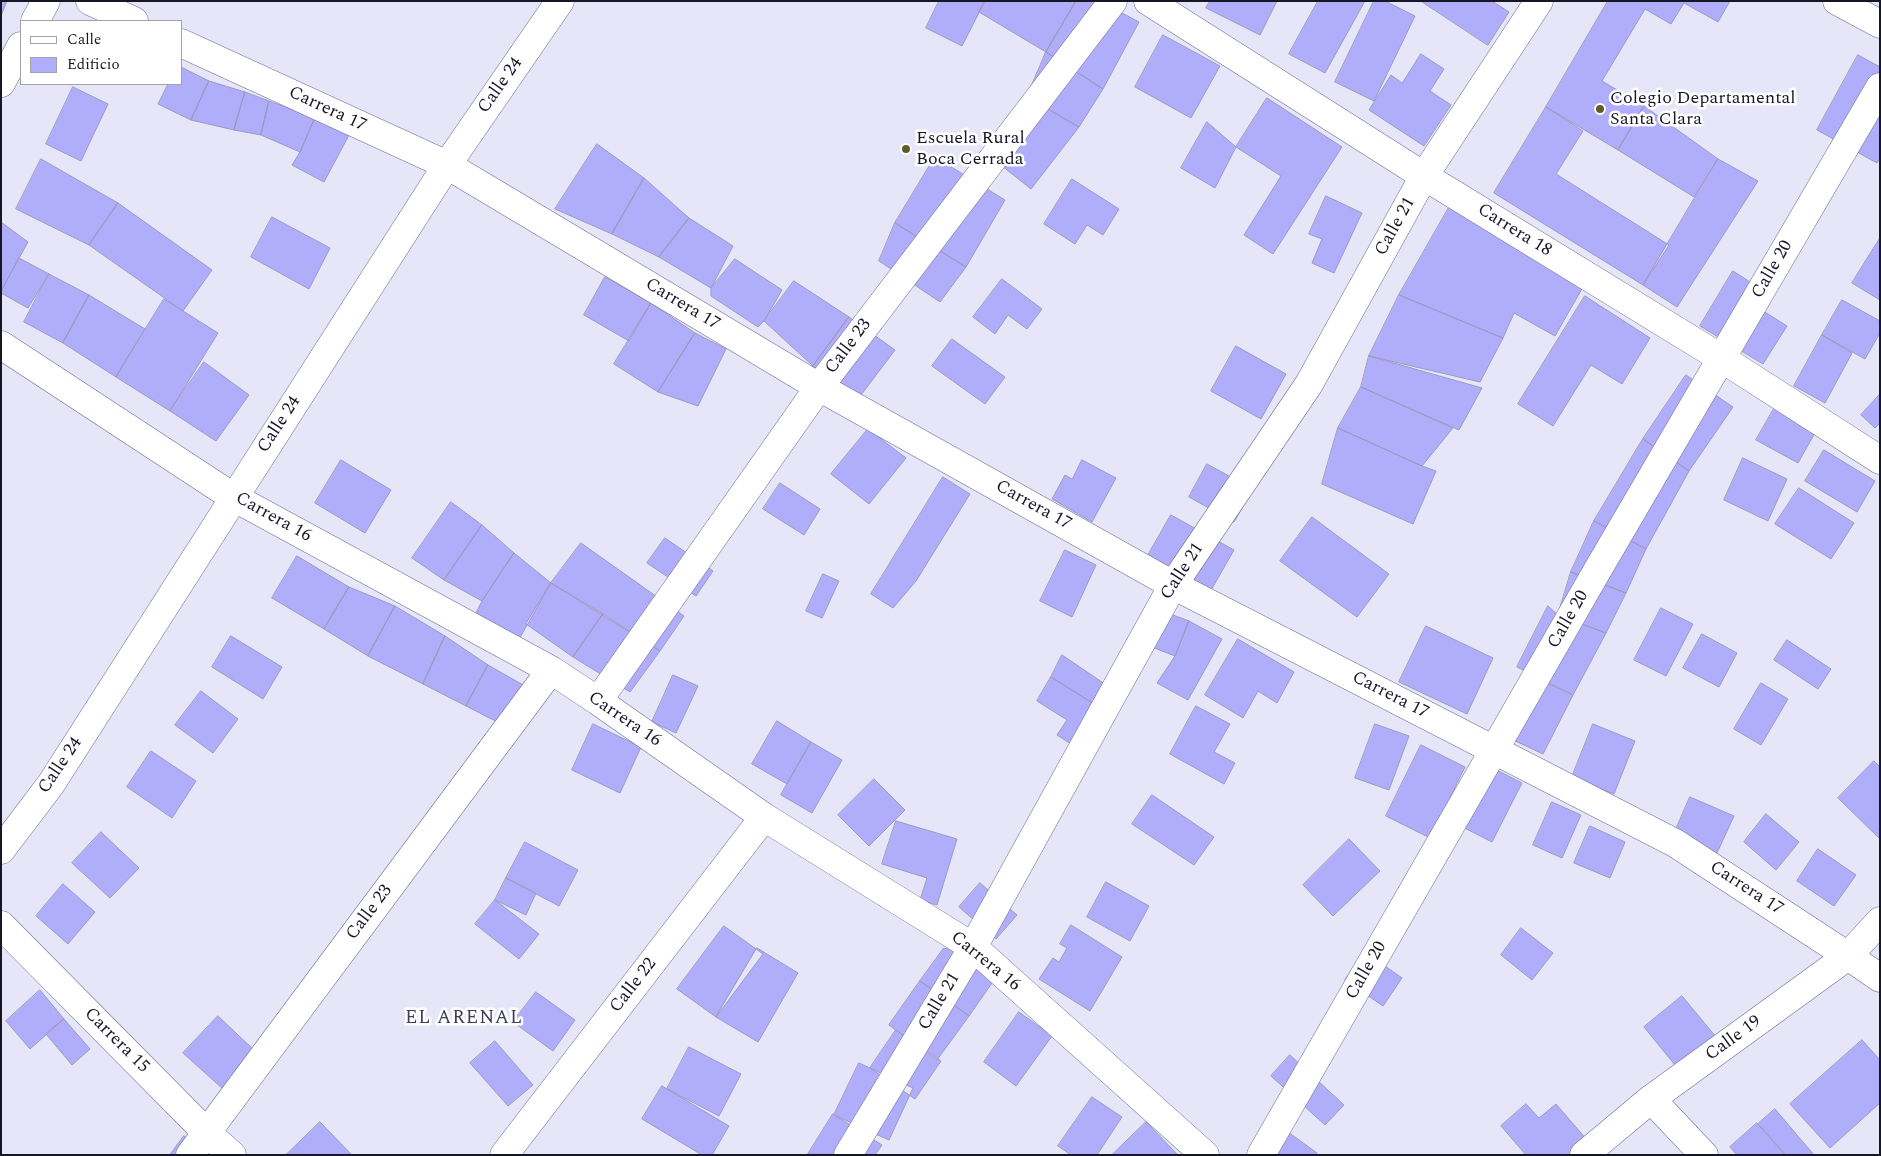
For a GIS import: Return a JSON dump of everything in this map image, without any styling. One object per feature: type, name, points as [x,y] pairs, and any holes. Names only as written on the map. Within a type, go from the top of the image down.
[{"type":"street","points":[[36,20],[46,1]]},
{"type":"street","points":[[90,1],[132,20]]},
{"type":"street","name":"Calle 24","points":[[1,850],[51,784],[447,165],[560,1]]},
{"type":"street","name":"Calle 23","points":[[598,701],[819,386],[1113,1]]},
{"type":"street","name":"Carrera 18","points":[[1148,1],[1424,176],[1721,358],[1880,460]]},
{"type":"street","name":"Calle 21","points":[[848,1155],[973,947],[1173,585],[1309,384],[1424,176],[1539,1]]},
{"type":"street","points":[[1837,1],[1880,24]]},
{"type":"street","name":"Carrera 17","points":[[182,43],[447,165],[819,386],[1173,585],[1675,843],[1880,978]]},
{"type":"street","points":[[1,83],[20,48]]},
{"type":"street","name":"Calle 20","points":[[1261,1155],[1721,358],[1880,87]]},
{"type":"street","name":"Carrera 16","points":[[1,345],[233,497],[551,670],[764,817],[973,947],[1205,1155]]},
{"type":"street","name":"Calle 23","points":[[190,1155],[551,670]]},
{"type":"street","name":"Calle 22","points":[[504,1155],[764,817]]},
{"type":"street","name":"Calle 19","points":[[1584,1155],[1651,1099],[1848,956],[1880,921]]},
{"type":"street","name":"Carrera 15","points":[[1,925],[206,1132],[232,1155]]},
{"type":"street","points":[[1651,1099],[1704,1155]]},
{"type":"building","points":[[1,1],[7,1],[1,16]]},
{"type":"building","points":[[939,1],[985,1],[962,46],[926,28]]},
{"type":"building","points":[[985,1],[1076,1],[1046,52],[979,12]]},
{"type":"building","points":[[1076,1],[1099,1],[1139,22],[1103,89],[1046,52]]},
{"type":"building","points":[[1210,1],[1277,1],[1260,35],[1206,8]]},
{"type":"building","points":[[1318,1],[1365,1],[1325,73],[1289,54]]},
{"type":"building","points":[[1374,1],[1385,1],[1415,16],[1374,101],[1335,82]]},
{"type":"building","points":[[1421,1],[1492,1],[1509,12],[1488,45]]},
{"type":"building","points":[[1608,1],[1730,1],[1718,22],[1684,3],[1671,24],[1645,9],[1602,81],[1644,106],[1618,150],[1546,107]]},
{"type":"building","points":[[1163,35],[1220,66],[1191,118],[1135,87]]},
{"type":"building","points":[[1046,52],[1103,89],[1079,127],[1027,97]]},
{"type":"building","points":[[1421,54],[1444,69],[1430,91],[1451,105],[1424,146],[1369,110],[1391,75],[1402,83]]},
{"type":"building","points":[[1858,55],[1880,67],[1880,158],[1877,163],[1817,130]]},
{"type":"building","points":[[182,68],[209,81],[191,120],[158,104],[168,85],[182,85]]},
{"type":"building","points":[[209,81],[245,92],[234,130],[191,120]]},
{"type":"building","points":[[73,87],[108,104],[81,161],[46,144]]},
{"type":"building","points":[[245,92],[269,101],[261,135],[234,130]]},
{"type":"building","points":[[1027,97],[1079,127],[1031,189],[987,154]]},
{"type":"building","points":[[1267,98],[1342,147],[1273,254],[1244,235],[1281,176],[1236,147]]},
{"type":"building","points":[[269,101],[315,118],[300,152],[261,135]]},
{"type":"building","points":[[1644,106],[1718,159],[1694,197],[1618,150]]},
{"type":"building","points":[[1546,107],[1583,131],[1556,174],[1669,245],[1643,285],[1494,193]]},
{"type":"building","points":[[315,118],[349,135],[324,182],[292,165]]},
{"type":"building","points":[[1207,122],[1236,147],[1215,188],[1181,168]]},
{"type":"building","points":[[597,144],[644,178],[612,234],[555,209]]},
{"type":"building","points":[[935,157],[1005,200],[966,267],[895,223]]},
{"type":"building","points":[[41,159],[118,203],[89,245],[16,209]]},
{"type":"building","points":[[1718,159],[1758,181],[1677,307],[1643,285]]},
{"type":"building","points":[[644,178],[689,218],[659,257],[612,234]]},
{"type":"building","points":[[1072,179],[1119,209],[1103,235],[1087,225],[1075,244],[1044,224]]},
{"type":"building","points":[[1326,196],[1362,213],[1334,273],[1312,263],[1322,239],[1309,234]]},
{"type":"building","points":[[118,203],[212,270],[183,311],[89,245]]},
{"type":"building","points":[[1451,204],[1583,287],[1555,336],[1514,313],[1503,338],[1399,295]]},
{"type":"building","points":[[272,217],[330,248],[309,289],[251,257]]},
{"type":"building","points":[[689,218],[733,246],[711,288],[659,257]]},
{"type":"building","points":[[1,222],[28,242],[1,291]]},
{"type":"building","points":[[895,223],[966,267],[940,302],[879,261]]},
{"type":"building","points":[[1880,238],[1880,300],[1852,283]]},
{"type":"building","points":[[19,258],[49,274],[28,308],[1,293]]},
{"type":"building","points":[[735,259],[782,290],[764,321],[758,327],[711,296],[711,288]]},
{"type":"building","points":[[1733,271],[1761,289],[1752,304],[1787,326],[1763,364],[1700,326]]},
{"type":"building","points":[[49,274],[89,295],[63,343],[24,322]]},
{"type":"building","points":[[605,277],[651,303],[629,341],[584,315]]},
{"type":"building","points":[[1002,279],[1042,309],[1027,329],[1008,315],[995,334],[973,317]]},
{"type":"building","points":[[794,281],[849,317],[813,366],[764,321]]},
{"type":"building","points":[[89,295],[145,329],[116,377],[63,343]]},
{"type":"building","points":[[1399,295],[1503,338],[1480,382],[1369,356]]},
{"type":"building","points":[[1585,296],[1650,338],[1622,384],[1591,365],[1553,426],[1518,404]]},
{"type":"building","points":[[164,299],[218,333],[170,411],[116,377]]},
{"type":"building","points":[[1842,300],[1880,321],[1880,333],[1865,359],[1822,335]]},
{"type":"building","points":[[651,303],[695,333],[658,392],[614,364]]},
{"type":"building","points":[[849,317],[895,350],[858,399],[813,366]]},
{"type":"building","points":[[695,333],[726,349],[698,406],[658,392]]},
{"type":"building","points":[[1822,335],[1852,353],[1825,403],[1794,386]]},
{"type":"building","points":[[952,339],[1005,377],[985,404],[932,366]]},
{"type":"building","points":[[1236,346],[1286,374],[1261,419],[1211,391]]},
{"type":"building","points":[[1369,356],[1482,388],[1459,430],[1361,387]]},
{"type":"building","points":[[204,362],[249,395],[216,441],[170,411]]},
{"type":"building","points":[[1686,375],[1733,407],[1689,471],[1643,439]]},
{"type":"building","points":[[1361,387],[1453,428],[1422,466],[1338,428]]},
{"type":"building","points":[[1880,394],[1880,423],[1875,428],[1861,415]]},
{"type":"building","points":[[1775,407],[1816,431],[1798,463],[1756,440]]},
{"type":"building","points":[[1338,428],[1436,471],[1413,524],[1322,484]]},
{"type":"building","points":[[868,429],[906,458],[869,504],[831,474]]},
{"type":"building","points":[[1643,439],[1689,471],[1646,549],[1594,521]]},
{"type":"building","points":[[1824,450],[1875,481],[1857,512],[1805,481]]},
{"type":"building","points":[[1743,458],[1787,479],[1768,521],[1724,500]]},
{"type":"building","points":[[341,460],[391,490],[365,533],[315,503]]},
{"type":"building","points":[[1082,460],[1116,478],[1092,522],[1052,499],[1065,475],[1072,479]]},
{"type":"building","points":[[1207,464],[1253,489],[1234,522],[1189,497]]},
{"type":"building","points":[[943,477],[970,494],[916,581],[893,608],[871,594]]},
{"type":"building","points":[[780,483],[820,509],[804,535],[763,509]]},
{"type":"building","points":[[1799,488],[1854,523],[1831,559],[1775,524]]},
{"type":"building","points":[[451,502],[482,525],[444,580],[412,558]]},
{"type":"building","points":[[1171,515],[1234,550],[1210,592],[1147,557]]},
{"type":"building","points":[[1312,517],[1389,574],[1357,617],[1280,561]]},
{"type":"building","points":[[1594,521],[1646,549],[1626,593],[1571,572]]},
{"type":"building","points":[[482,525],[514,553],[482,601],[444,580]]},
{"type":"building","points":[[665,538],[713,571],[696,596],[647,563]]},
{"type":"building","points":[[581,543],[684,616],[660,651],[551,583]]},
{"type":"building","points":[[1065,550],[1096,565],[1072,617],[1040,601]]},
{"type":"building","points":[[514,553],[551,583],[514,648],[471,623],[482,601]]},
{"type":"building","points":[[297,556],[349,587],[324,629],[272,598]]},
{"type":"building","points":[[1571,572],[1626,593],[1606,633],[1558,615]]},
{"type":"building","points":[[823,574],[839,581],[822,618],[806,611]]},
{"type":"building","points":[[551,583],[603,614],[573,657],[526,624]]},
{"type":"building","points":[[349,587],[395,606],[368,656],[324,629]]},
{"type":"building","points":[[395,606],[445,636],[423,684],[368,656]]},
{"type":"building","points":[[1548,606],[1558,615],[1606,633],[1573,695],[1517,667]]},
{"type":"building","points":[[1661,608],[1693,624],[1666,676],[1634,660]]},
{"type":"building","points":[[1165,612],[1189,621],[1175,656],[1152,647]]},
{"type":"building","points":[[603,614],[660,651],[630,692],[573,657]]},
{"type":"building","points":[[1189,621],[1222,639],[1188,700],[1157,683],[1175,656]]},
{"type":"building","points":[[1426,626],[1493,658],[1467,714],[1399,682]]},
{"type":"building","points":[[1702,634],[1737,653],[1719,687],[1683,668]]},
{"type":"building","points":[[231,636],[282,667],[263,699],[212,667]]},
{"type":"building","points":[[445,636],[488,665],[466,706],[423,684]]},
{"type":"building","points":[[1238,639],[1294,672],[1277,703],[1258,691],[1243,718],[1205,695]]},
{"type":"building","points":[[1787,640],[1831,669],[1818,689],[1774,660]]},
{"type":"building","points":[[1062,655],[1121,695],[1094,704],[1051,677]]},
{"type":"building","points":[[488,665],[532,690],[511,729],[466,706]]},
{"type":"building","points":[[673,675],[698,686],[676,733],[652,722]]},
{"type":"building","points":[[1051,677],[1094,704],[1079,749],[1057,735],[1067,720],[1037,701]]},
{"type":"building","points":[[1538,679],[1573,695],[1543,754],[1511,739]]},
{"type":"building","points":[[1761,683],[1788,699],[1761,745],[1734,729]]},
{"type":"building","points":[[201,691],[238,719],[213,753],[175,725]]},
{"type":"building","points":[[1196,706],[1230,724],[1214,752],[1235,763],[1224,784],[1170,754]]},
{"type":"building","points":[[777,721],[811,742],[787,784],[752,764]]},
{"type":"building","points":[[593,724],[641,747],[620,793],[572,770]]},
{"type":"building","points":[[1375,724],[1409,736],[1389,790],[1355,778]]},
{"type":"building","points":[[1593,724],[1635,741],[1614,794],[1572,777]]},
{"type":"building","points":[[811,742],[842,760],[812,813],[781,795]]},
{"type":"building","points":[[1421,745],[1465,767],[1430,838],[1386,816]]},
{"type":"building","points":[[151,751],[196,781],[172,818],[127,787]]},
{"type":"building","points":[[1874,761],[1880,767],[1880,839],[1838,798]]},
{"type":"building","points":[[1481,762],[1522,783],[1492,842],[1451,821]]},
{"type":"building","points":[[874,779],[905,810],[869,846],[838,815]]},
{"type":"building","points":[[1152,795],[1214,837],[1194,865],[1132,824]]},
{"type":"building","points":[[1690,797],[1734,816],[1717,853],[1674,834]]},
{"type":"building","points":[[1552,802],[1581,815],[1562,858],[1533,845]]},
{"type":"building","points":[[1766,814],[1799,842],[1776,870],[1744,842]]},
{"type":"building","points":[[896,821],[957,839],[937,905],[920,900],[927,878],[882,864]]},
{"type":"building","points":[[1590,826],[1625,842],[1610,878],[1574,863]]},
{"type":"building","points":[[101,832],[139,868],[110,898],[72,863]]},
{"type":"building","points":[[1349,839],[1380,871],[1333,916],[1303,885]]},
{"type":"building","points":[[525,842],[578,870],[559,906],[506,878]]},
{"type":"building","points":[[1818,849],[1856,875],[1834,906],[1797,881]]},
{"type":"building","points":[[506,878],[536,893],[526,915],[495,900]]},
{"type":"building","points":[[1106,882],[1149,906],[1130,941],[1087,917]]},
{"type":"building","points":[[980,883],[1017,915],[996,939],[959,907]]},
{"type":"building","points":[[63,884],[95,912],[68,944],[36,916]]},
{"type":"building","points":[[495,900],[539,934],[519,959],[475,924]]},
{"type":"building","points":[[1071,925],[1122,957],[1090,1011],[1039,979],[1053,958],[1059,962],[1067,948],[1060,944]]},
{"type":"building","points":[[724,926],[763,954],[716,1017],[677,989]]},
{"type":"building","points":[[1521,928],[1553,953],[1532,980],[1501,955]]},
{"type":"building","points":[[757,948],[798,973],[758,1042],[716,1017]]},
{"type":"building","points":[[944,948],[978,957],[992,983],[969,1016],[920,981]]},
{"type":"building","points":[[1365,952],[1402,978],[1383,1006],[1345,980]]},
{"type":"building","points":[[920,981],[969,1016],[937,1060],[889,1025]]},
{"type":"building","points":[[40,990],[64,1019],[30,1049],[6,1021]]},
{"type":"building","points":[[536,992],[575,1020],[553,1051],[513,1022]]},
{"type":"building","points":[[1682,996],[1726,1049],[1688,1081],[1644,1027]]},
{"type":"building","points":[[1019,1012],[1052,1036],[1016,1086],[984,1062]]},
{"type":"building","points":[[218,1016],[256,1052],[223,1089],[183,1053]]},
{"type":"building","points":[[64,1019],[90,1049],[72,1065],[46,1034]]},
{"type":"building","points":[[896,1030],[941,1061],[915,1099],[870,1068]]},
{"type":"building","points":[[1862,1040],[1880,1060],[1880,1103],[1830,1148],[1790,1104]]},
{"type":"building","points":[[495,1041],[533,1085],[508,1106],[470,1063]]},
{"type":"building","points":[[689,1047],[741,1074],[719,1116],[667,1089]]},
{"type":"building","points":[[1290,1055],[1344,1105],[1325,1125],[1271,1076]]},
{"type":"building","points":[[859,1063],[913,1088],[889,1140],[834,1115]]},
{"type":"building","points":[[662,1086],[729,1126],[712,1155],[702,1155],[642,1119]]},
{"type":"building","points":[[1092,1097],[1122,1117],[1097,1155],[1071,1155],[1058,1146]]},
{"type":"building","points":[[1526,1104],[1539,1118],[1556,1104],[1600,1155],[1526,1155],[1501,1126]]},
{"type":"building","points":[[1775,1109],[1814,1155],[1785,1155],[1758,1124]]},
{"type":"building","points":[[833,1114],[882,1145],[875,1155],[808,1154]]},
{"type":"building","points":[[320,1122],[352,1155],[286,1155]]},
{"type":"building","points":[[1146,1122],[1178,1155],[1112,1155]]},
{"type":"building","points":[[1757,1123],[1786,1155],[1737,1155],[1730,1147]]},
{"type":"building","points":[[1277,1124],[1317,1153],[1316,1155],[1254,1155]]},
{"type":"building","points":[[184,1136],[208,1155],[170,1155]]},
{"type":"place","name":"Colegio Departamental Santa Clara","points":[[1600,109]]},
{"type":"place","name":"Escuela Rural Boca Cerrada","points":[[906,149]]},
{"type":"district","name":"EL ARENAL","points":[[464,1019]]}]
